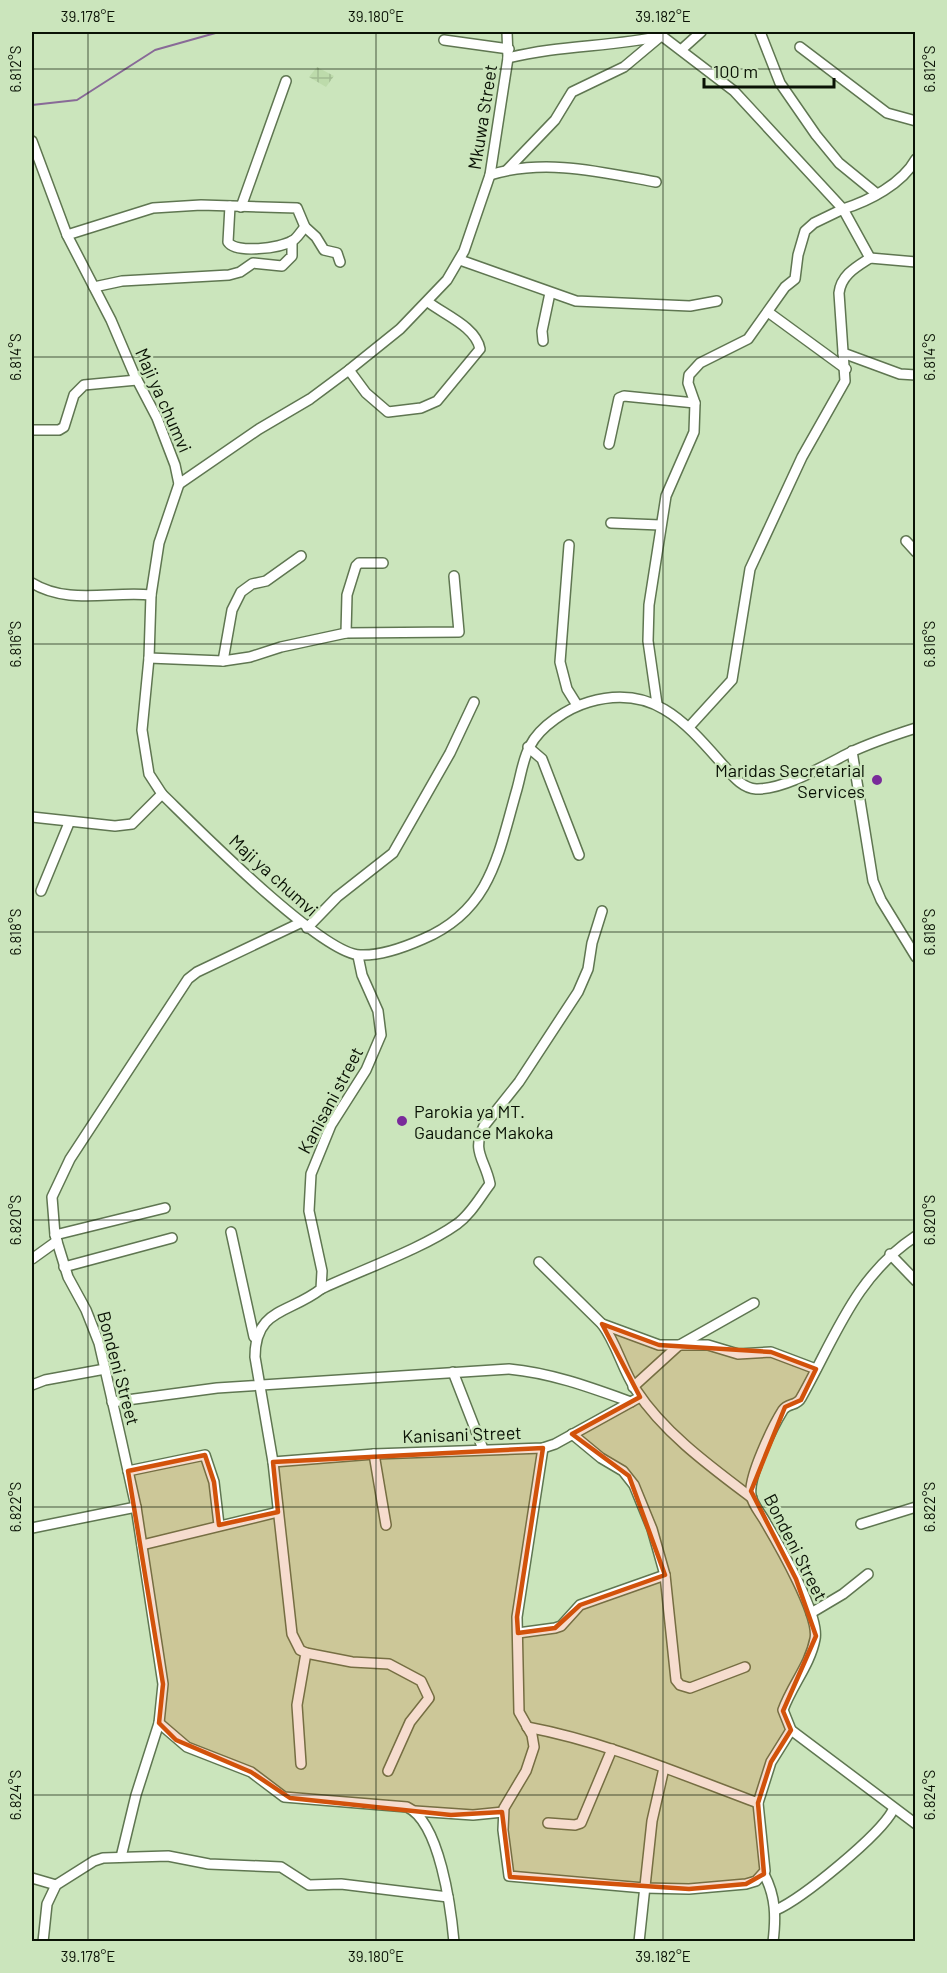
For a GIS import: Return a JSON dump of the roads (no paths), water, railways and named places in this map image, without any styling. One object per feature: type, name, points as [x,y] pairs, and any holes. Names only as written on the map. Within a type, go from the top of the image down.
[{"type":"street","points":[[444,40],[509,54],[507,32]]},
{"type":"street","points":[[681,50],[701,32]]},
{"type":"street","points":[[760,32],[780,83],[816,135],[839,164],[877,194]]},
{"type":"street","points":[[507,170],[555,120],[572,92],[624,67],[661,34],[734,91],[843,209],[870,258]]},
{"type":"street","name":"Mkuwa Street","points":[[179,484],[259,429],[310,399],[400,329],[428,302],[460,260],[490,175],[509,54],[635,42],[661,34]]},
{"type":"street","points":[[800,47],[887,113],[915,121]]},
{"type":"street","points":[[241,207],[286,81]]},
{"type":"street","name":"Maji ya chumvi","points":[[32,141],[68,235],[170,447],[179,484],[159,543],[151,596],[142,743],[149,774],[162,794],[304,926],[358,956]]},
{"type":"street","points":[[657,704],[648,631],[660,525],[666,496],[694,432],[695,403],[688,383],[693,369],[712,356],[742,344],[795,279],[798,255],[805,231],[820,220],[891,186],[915,159]]},
{"type":"street","points":[[490,175],[533,166],[556,167],[656,182]]},
{"type":"street","points":[[68,235],[153,208],[201,205],[297,208],[305,227],[316,237],[324,250],[338,254],[340,262]]},
{"type":"street","points":[[230,206],[228,242],[231,246],[254,250],[292,241],[305,227]]},
{"type":"street","points":[[94,286],[122,281],[229,275],[243,271],[253,263],[282,266],[292,256],[292,241]]},
{"type":"street","points":[[690,726],[732,680],[750,569],[806,447],[841,388],[846,369],[843,353],[840,287],[847,274],[870,258],[915,262]]},
{"type":"street","points":[[460,260],[576,301],[690,306],[717,301]]},
{"type":"street","points":[[543,341],[542,331],[550,293]]},
{"type":"street","points":[[349,370],[366,393],[388,412],[421,408],[437,400],[480,349],[478,339],[428,302]]},
{"type":"street","points":[[768,312],[846,369]]},
{"type":"street","points":[[843,353],[900,374],[915,375]]},
{"type":"street","points":[[32,430],[59,430],[64,427],[74,395],[84,385],[137,380]]},
{"type":"street","points":[[609,444],[619,398],[624,396],[695,403]]},
{"type":"street","points":[[611,523],[660,525]]},
{"type":"street","points":[[906,541],[915,552]]},
{"type":"street","points":[[569,545],[560,662],[564,682],[577,705]]},
{"type":"street","points":[[223,661],[232,610],[241,592],[252,584],[267,581],[301,556]]},
{"type":"street","points":[[346,633],[347,595],[356,566],[359,563],[383,562]]},
{"type":"street","points":[[149,658],[223,661],[250,657],[281,647],[346,633],[459,632],[454,576]]},
{"type":"street","points":[[32,583],[65,596],[118,593],[151,596]]},
{"type":"street","points":[[358,956],[405,947],[447,929],[466,913],[484,891],[505,833],[528,747],[559,717],[577,705],[601,698],[628,697],[657,704],[690,726],[736,779],[756,789],[778,785],[852,751],[915,728]]},
{"type":"street","name":"Bondeni Street","points":[[121,1857],[136,1794],[159,1722],[164,1684],[136,1507],[105,1369],[86,1310],[64,1267],[56,1238],[52,1197],[60,1174],[188,979],[210,966],[304,926],[393,852],[450,753],[474,702]]},
{"type":"street","points":[[528,747],[542,759],[579,855]]},
{"type":"street","points":[[852,751],[873,881],[881,900],[915,957]]},
{"type":"street","points":[[32,817],[69,823],[115,826],[132,824],[162,794]]},
{"type":"street","points":[[41,891],[69,823]]},
{"type":"street","points":[[255,1340],[259,1328],[269,1318],[321,1289],[424,1242],[457,1224],[476,1203],[490,1184],[478,1150],[477,1139],[484,1126],[541,1052],[578,992],[588,969],[592,943],[602,911]]},
{"type":"street","name":"Kanisani street","points":[[321,1289],[322,1271],[309,1211],[311,1174],[315,1158],[331,1125],[366,1070],[381,1035],[378,1011],[362,975],[358,956]]},
{"type":"street","points":[[32,1258],[56,1238],[165,1208]]},
{"type":"street","points":[[231,1232],[255,1340],[273,1462],[292,1634],[300,1650],[306,1653],[352,1662],[389,1664],[423,1684],[429,1698],[410,1722],[388,1771]]},
{"type":"street","name":"Bondeni Street","points":[[791,1730],[783,1710],[811,1657],[816,1636],[811,1613],[774,1536],[752,1498],[752,1480],[768,1438],[783,1410],[801,1400],[865,1281],[890,1254],[915,1236]]},
{"type":"street","points":[[64,1267],[172,1239]]},
{"type":"street","points":[[890,1254],[915,1281]]},
{"type":"street","points":[[539,1262],[611,1335],[633,1387],[640,1397],[684,1443],[752,1498]]},
{"type":"street","points":[[633,1387],[678,1346],[754,1303]]},
{"type":"street","points":[[602,1324],[659,1345],[708,1346],[738,1354],[780,1353],[816,1369]]},
{"type":"street","points":[[32,1385],[45,1380],[105,1369]]},
{"type":"street","points":[[112,1402],[260,1386],[453,1372],[529,1371],[631,1402]]},
{"type":"street","points":[[453,1372],[483,1449]]},
{"type":"street","name":"Kanisani Street","points":[[273,1462],[374,1454],[543,1448],[640,1397]]},
{"type":"street","points":[[572,1434],[629,1476],[652,1529],[665,1575],[673,1672],[680,1685],[690,1688],[745,1667]]},
{"type":"street","points":[[543,1448],[517,1617],[519,1712],[533,1739],[534,1751],[503,1812],[509,1875],[644,1888],[689,1889],[740,1885],[756,1881],[764,1874]]},
{"type":"street","points":[[374,1454],[386,1525]]},
{"type":"street","points":[[128,1471],[205,1455],[214,1482],[219,1525]]},
{"type":"street","points":[[32,1528],[136,1507]]},
{"type":"street","points":[[861,1524],[915,1507]]},
{"type":"street","points":[[142,1545],[278,1512]]},
{"type":"street","points":[[811,1613],[843,1594],[868,1574]]},
{"type":"street","points":[[518,1633],[555,1629],[561,1626],[580,1605],[665,1575]]},
{"type":"street","points":[[301,1764],[297,1705],[306,1653]]},
{"type":"street","points":[[159,1722],[187,1747],[251,1772],[284,1797],[387,1805],[415,1811],[473,1815],[503,1812]]},
{"type":"street","points":[[527,1727],[560,1733],[612,1749],[758,1803]]},
{"type":"street","points":[[773,1941],[776,1910],[774,1896],[764,1874],[758,1803],[773,1758],[791,1730],[893,1810],[915,1824]]},
{"type":"street","points":[[548,1823],[575,1826],[581,1823],[612,1749]]},
{"type":"street","points":[[639,1941],[652,1821],[664,1768]]},
{"type":"street","points":[[776,1910],[790,1904],[815,1886],[884,1825],[893,1810]]},
{"type":"street","points":[[415,1811],[433,1845],[448,1897],[454,1941]]},
{"type":"street","points":[[43,1941],[47,1904],[56,1885],[94,1861],[121,1857],[168,1856],[209,1864],[280,1867],[291,1871],[309,1885],[341,1884],[448,1897]]},
{"type":"street","points":[[32,1878],[56,1885]]},
{"type":"waterway","points":[[32,105],[77,100],[155,50],[219,32]]},
{"type":"waterway","points":[[257,32],[264,32]]},
{"type":"place","name":"Maridas Secretarial Services","points":[[877,780]]},
{"type":"place","name":"Parokia ya MT. Gaudance Makoka","points":[[402,1121]]}]
